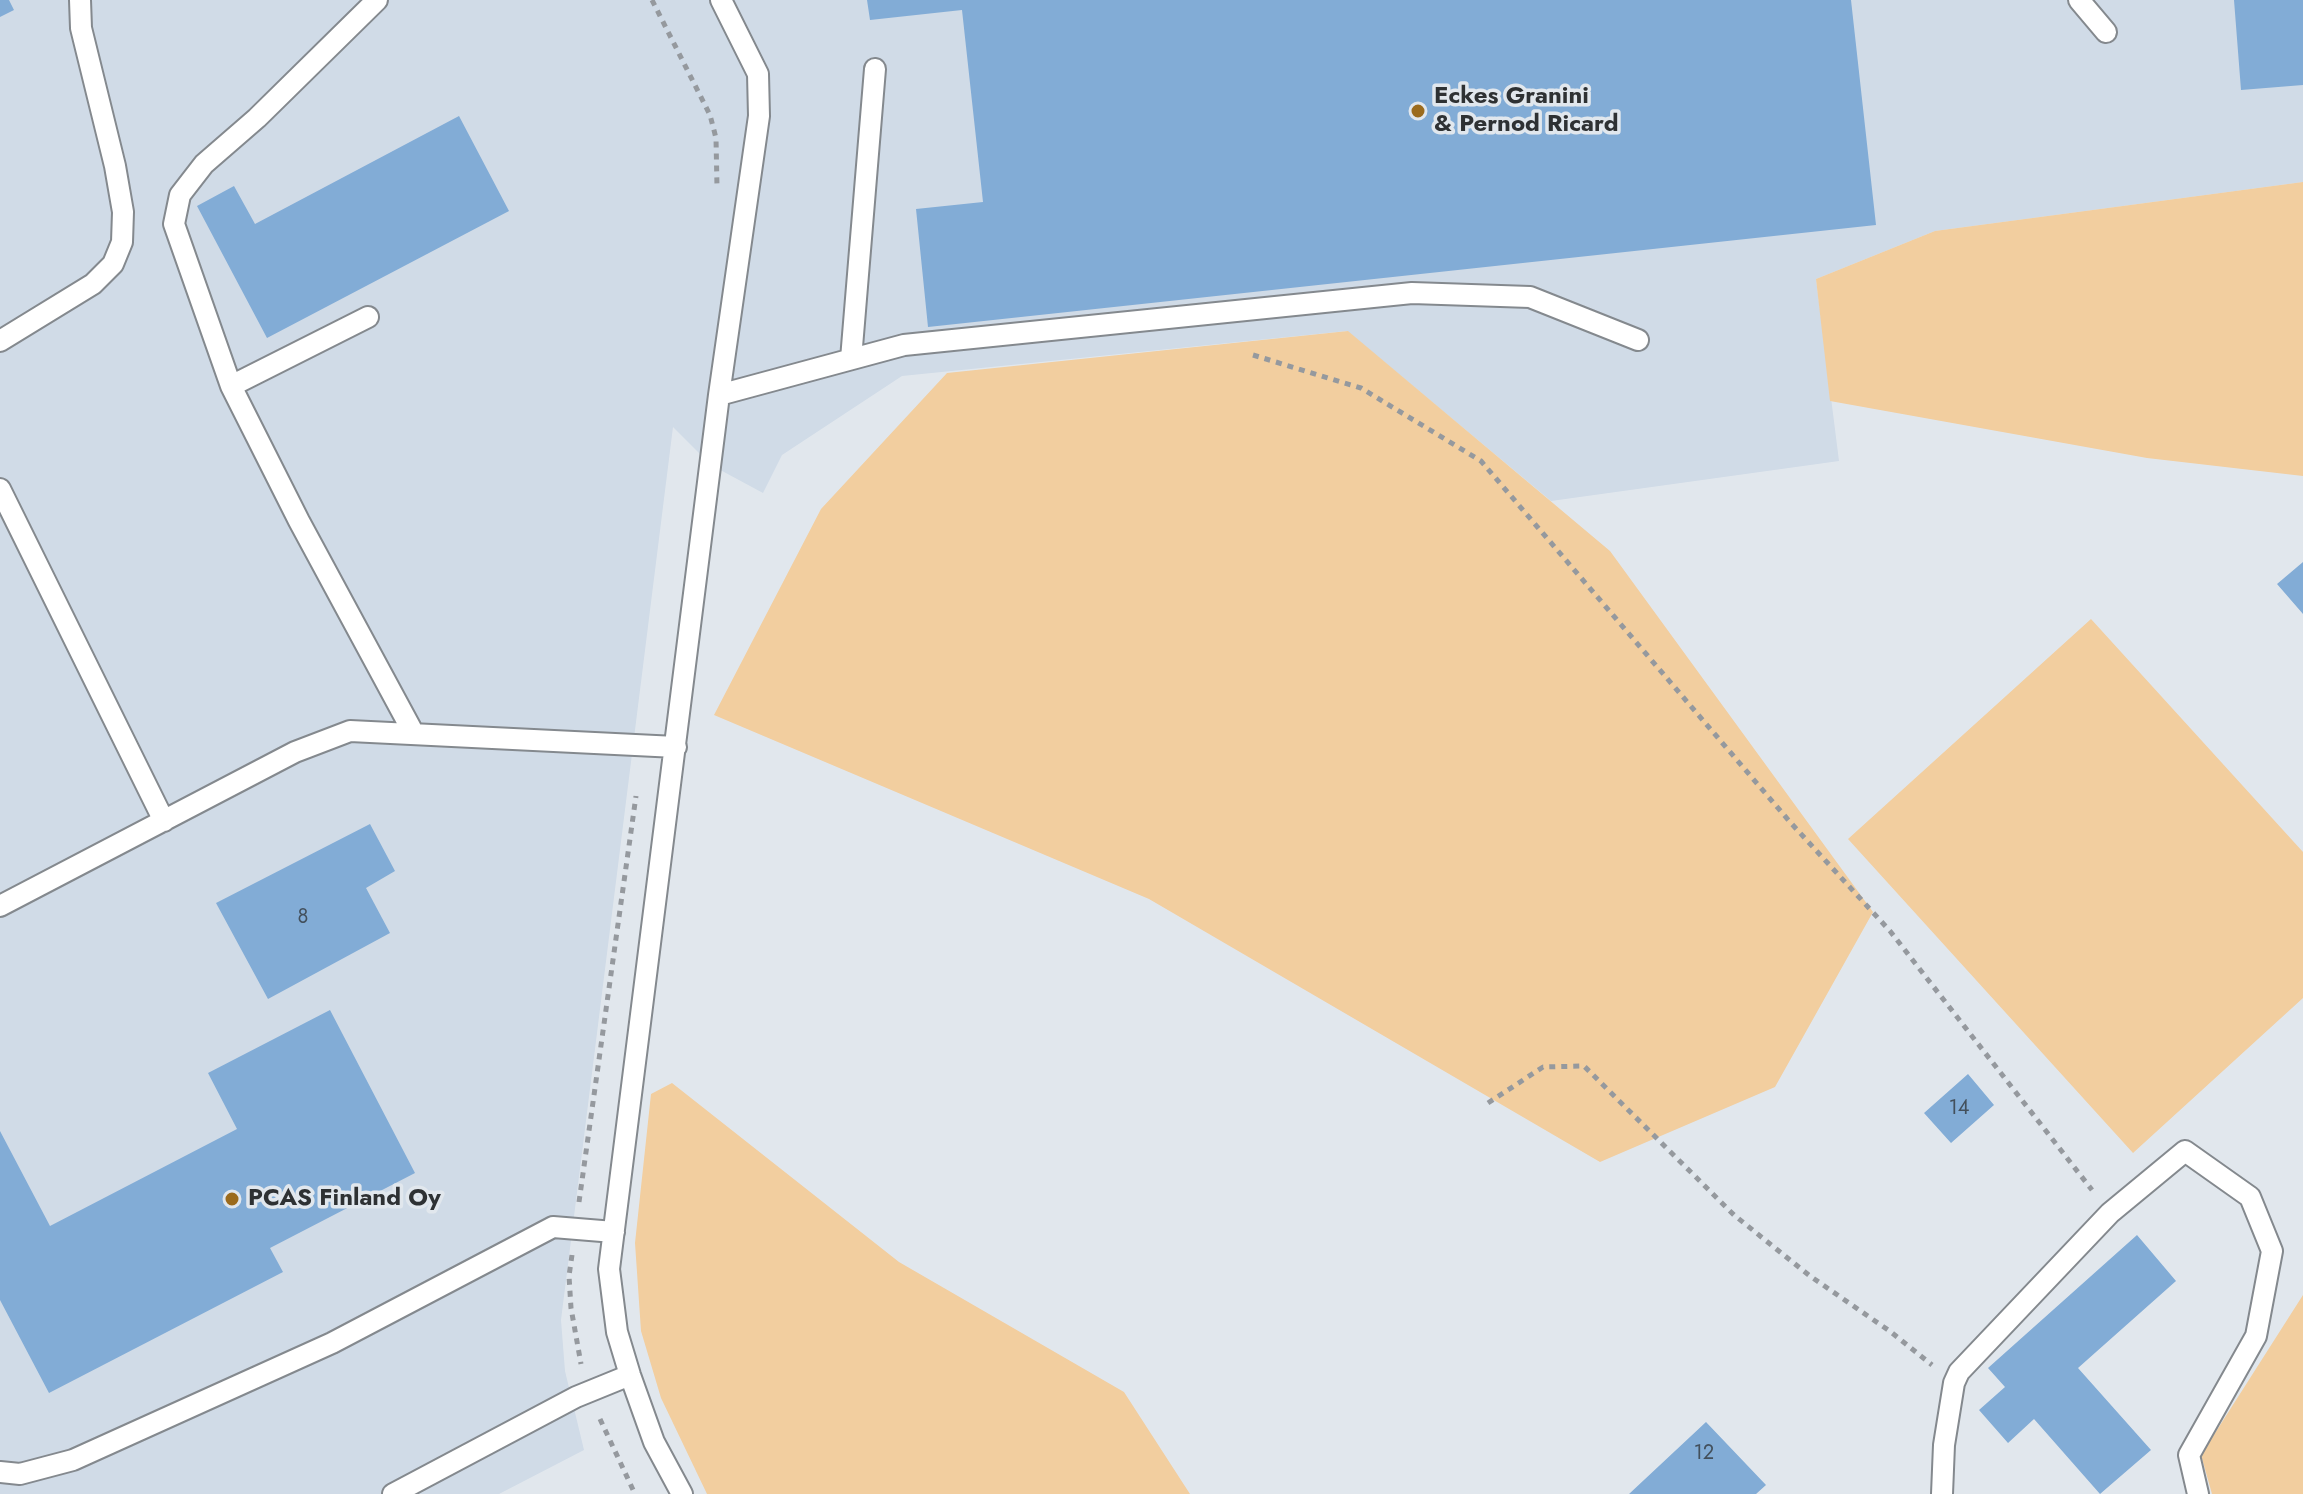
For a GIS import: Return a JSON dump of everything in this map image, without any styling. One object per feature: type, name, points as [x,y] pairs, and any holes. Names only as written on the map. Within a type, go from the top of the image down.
[{"type":"lane","points":[[0,341],[93,284],[113,264],[122,242],[123,212],[115,166],[81,28],[80,0]]},
{"type":"lane","points":[[377,0],[257,118],[204,164],[180,195],[174,224],[231,386],[299,521],[414,734]]},
{"type":"lane","points":[[682,1494],[654,1442],[630,1375],[617,1332],[609,1269],[719,395],[759,116],[758,74],[721,0]]},
{"type":"lane","points":[[2079,0],[2106,32]]},
{"type":"lane","points":[[851,359],[875,69]]},
{"type":"lane","points":[[719,395],[904,345],[1412,293],[1530,297],[1638,340]]},
{"type":"lane","points":[[231,386],[368,317]]},
{"type":"lane","points":[[0,489],[164,821]]},
{"type":"lane","points":[[0,906],[295,752],[350,731],[676,747]]},
{"type":"lane","points":[[1942,1494],[1944,1445],[1954,1383],[1959,1372],[2110,1213],[2185,1151],[2250,1197],[2272,1251],[2256,1336],[2189,1455],[2198,1494]]},
{"type":"lane","points":[[0,1472],[20,1474],[73,1460],[332,1343],[553,1227],[614,1232]]},
{"type":"lane","points":[[393,1494],[576,1397],[630,1375]]},
{"type":"path","points":[[1253,355],[1361,388],[1481,461],[1790,822],[1890,931],[2110,1213]]},
{"type":"path","points":[[1488,1103],[1543,1067],[1584,1066],[1734,1215],[1954,1383]]},
{"type":"shaded area","points":[[0,0],[2303,0],[2303,182],[1935,231],[1816,279],[1839,461],[1551,501],[1347,331],[902,376],[782,455],[763,493],[711,465],[673,427],[561,1320],[565,1371],[584,1450],[499,1494],[0,1494]]},
{"type":"shaded area","points":[[2303,182],[2303,476],[2147,458],[1830,401],[1816,279],[1935,231]]},
{"type":"shaded area","points":[[1348,331],[1610,551],[1873,912],[1775,1087],[1600,1162],[1149,899],[714,715],[821,509],[947,373]]},
{"type":"shaded area","points":[[2091,619],[2303,852],[2303,998],[2133,1153],[1848,839]]},
{"type":"shaded area","points":[[672,1083],[899,1262],[1124,1392],[1190,1494],[707,1494],[661,1398],[641,1331],[635,1243],[651,1094]]},
{"type":"shaded area","points":[[2303,1295],[2303,1494],[2212,1494],[2201,1455]]},
{"type":"building","points":[[0,0],[9,0],[14,10],[0,17]]},
{"type":"building","name":"Eckes Granini & Pernod Ricard","points":[[867,0],[1851,0],[1876,225],[928,327],[916,209],[983,202],[962,10],[870,20]]},
{"type":"building","points":[[2234,0],[2303,0],[2303,85],[2241,90]]},
{"type":"building","points":[[459,116],[509,211],[267,338],[197,206],[234,186],[255,224]]},
{"type":"building","points":[[2303,562],[2303,614],[2277,584]]},
{"type":"building","points":[[370,824],[395,871],[366,888],[390,933],[268,999],[216,903]]},
{"type":"building","name":"PCAS Finland Oy","points":[[330,1010],[415,1173],[270,1248],[283,1272],[49,1393],[0,1300],[0,1131],[50,1226],[237,1129],[208,1073]]},
{"type":"building","points":[[1968,1074],[1994,1105],[1951,1143],[1924,1113]]},
{"type":"building","points":[[2137,1235],[2176,1281],[2078,1368],[2151,1450],[2100,1494],[2034,1419],[2008,1443],[1979,1410],[2005,1387],[1988,1368]]},
{"type":"building","points":[[1706,1422],[1766,1485],[1756,1494],[1629,1494]]},
{"type":"place","name":"Eckes Granini & Pernod Ricard","points":[[1418,111]]},
{"type":"place","name":"PCAS Finland Oy","points":[[232,1199]]}]
